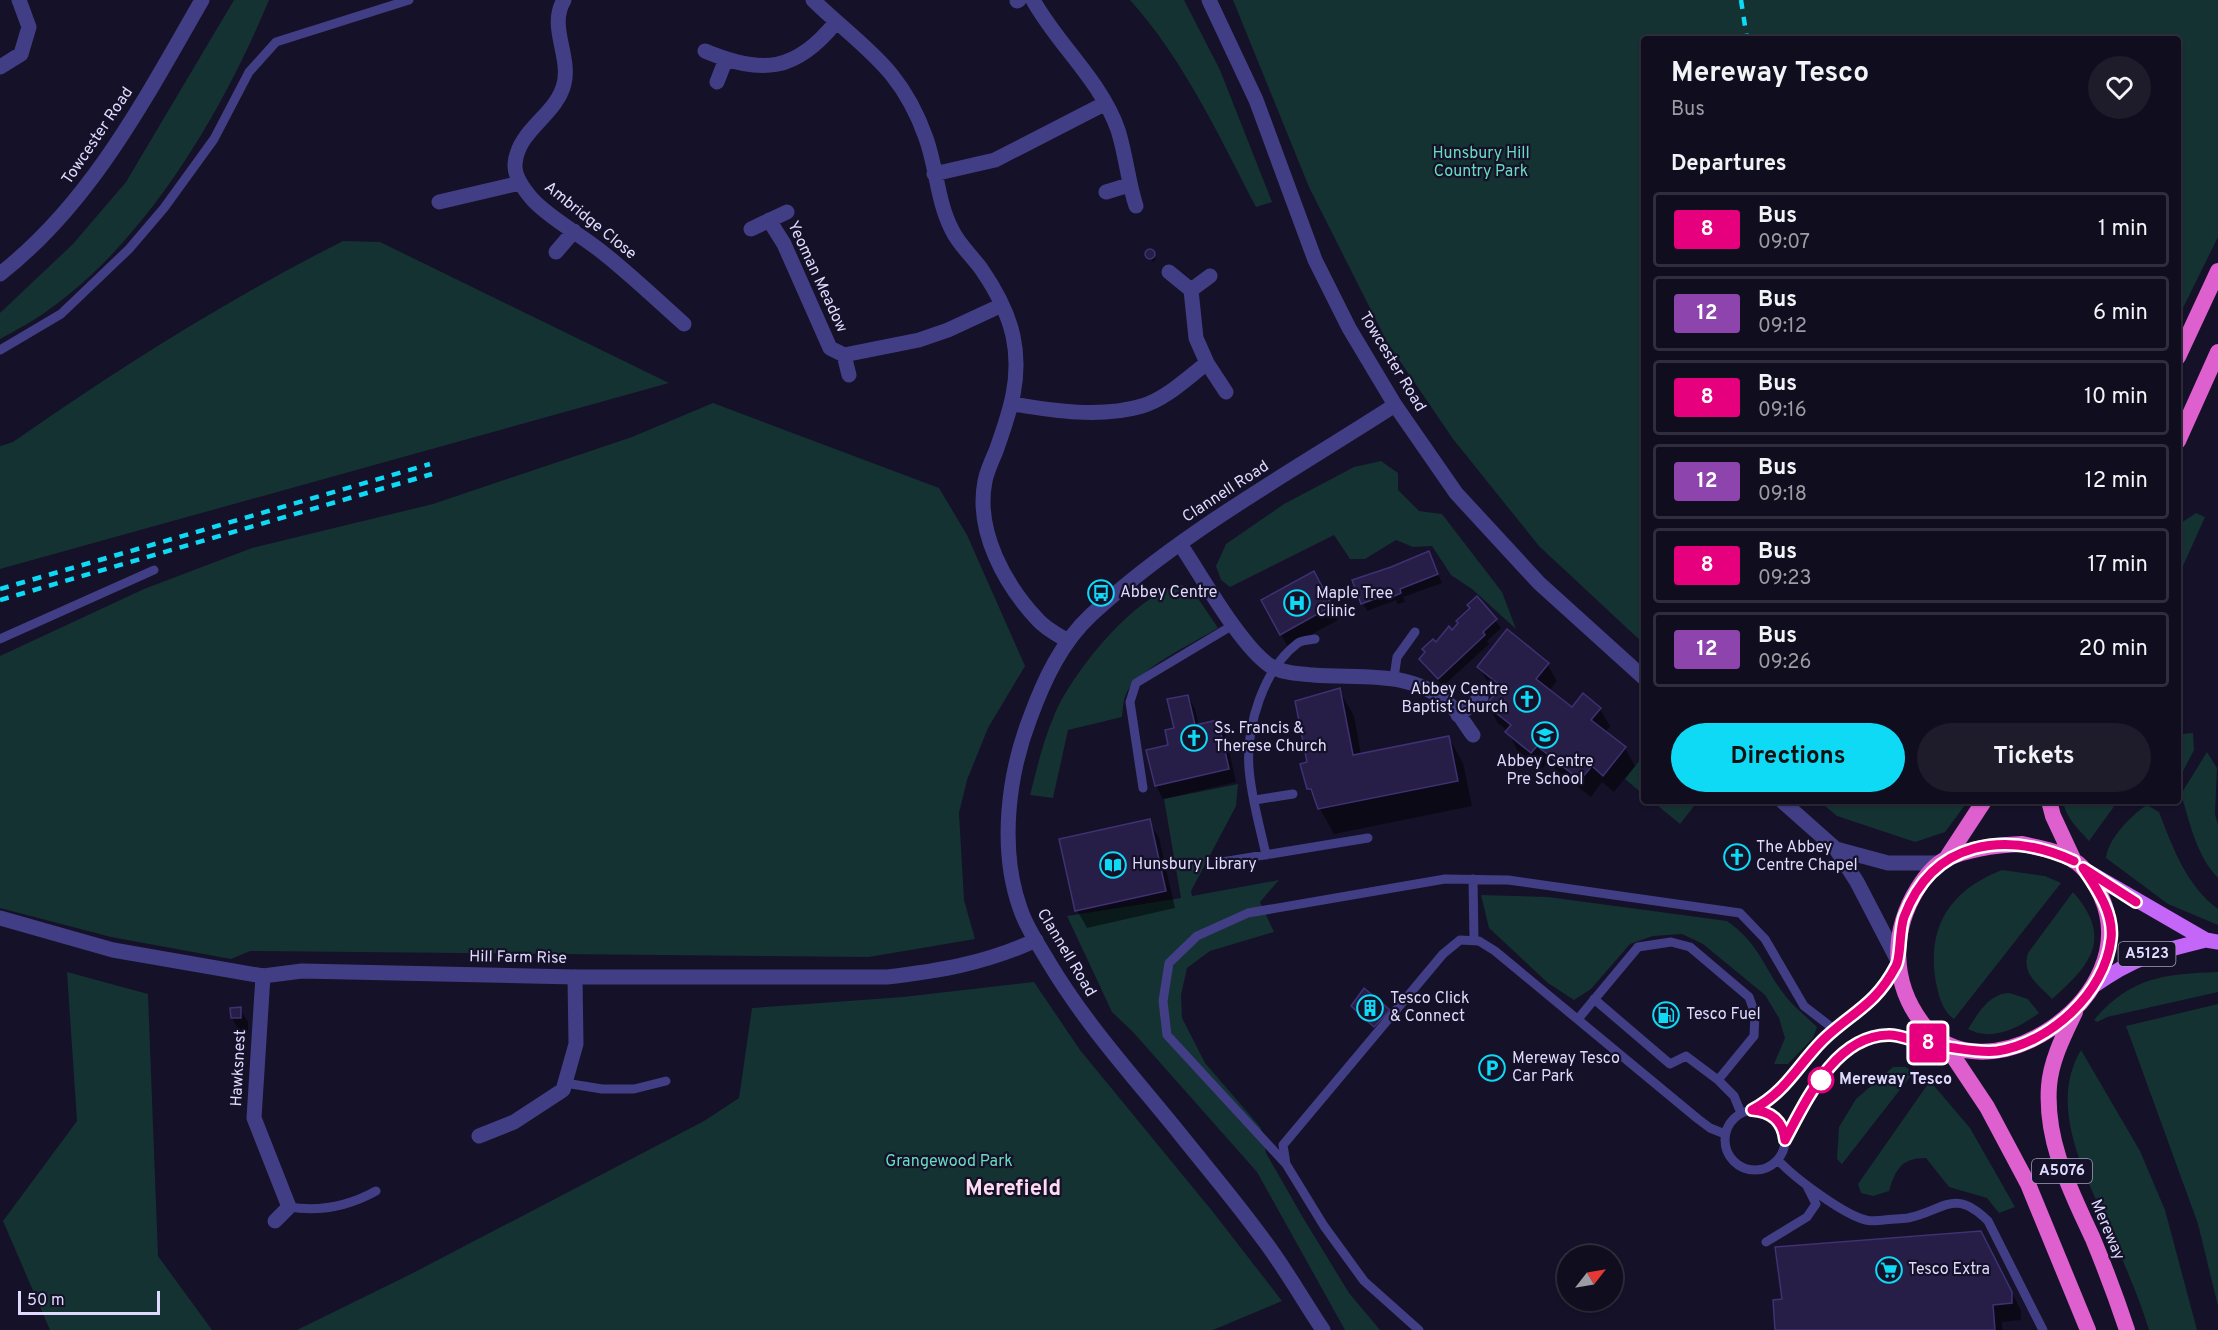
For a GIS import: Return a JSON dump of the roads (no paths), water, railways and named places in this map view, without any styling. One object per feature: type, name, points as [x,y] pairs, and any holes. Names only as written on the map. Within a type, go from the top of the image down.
[{"type":"highway","points":[[2181,351],[2218,271]]},
{"type":"highway","points":[[2181,434],[2218,352]]},
{"type":"highway","points":[[1982,804],[1943,861],[1923,879],[1911,902],[1898,938],[1898,961],[1908,1001],[1928,1030],[1944,1045],[1986,1051],[2023,1044],[2060,1022],[2078,1006],[2095,985],[2106,962],[2111,937],[2106,906],[2078,865],[2053,816],[2050,804]]},
{"type":"highway","points":[[1943,861],[1975,849],[2022,844],[2054,852],[2078,865]]},
{"type":"highway","name":"Mereway","points":[[2078,1006],[2060,1045],[2049,1084],[2049,1125],[2063,1176],[2094,1241],[2127,1330]]},
{"type":"highway","name":"A5076","points":[[1944,1045],[1986,1107],[2028,1184],[2088,1330]]},
{"type":"main road","name":"A5123","points":[[2078,865],[2212,941]]},
{"type":"main road","name":"A5123","points":[[2095,985],[2124,964],[2147,954],[2212,941]]},
{"type":"street","points":[[0,67],[21,54],[29,27],[19,0]]},
{"type":"street","name":"Towcester Road","points":[[0,274],[75,202],[130,125],[202,0]]},
{"type":"street","name":"Ambridge Close","points":[[564,0],[557,11],[564,83],[554,107],[530,130],[520,148],[515,165],[520,183],[534,201],[603,252],[684,324]]},
{"type":"street","points":[[813,0],[836,22],[874,52],[897,79],[914,107],[924,133],[940,204],[953,232],[983,271],[1002,305],[1013,335],[1017,375],[1013,404],[985,480],[983,514],[993,550],[1014,589],[1039,622],[1068,641]]},
{"type":"street","points":[[1033,0],[1044,20],[1080,63],[1118,130],[1129,185],[1136,206]]},
{"type":"street","name":"Towcester Road","points":[[1209,0],[1256,100],[1315,260],[1349,328],[1395,405],[1456,493],[1539,583],[1641,675]]},
{"type":"street","points":[[705,51],[726,59],[764,66],[795,60],[818,45],[836,22]]},
{"type":"street","points":[[717,82],[726,59]]},
{"type":"street","points":[[934,174],[995,160],[1104,104]]},
{"type":"street","points":[[439,202],[520,183]]},
{"type":"street","points":[[1107,192],[1129,185]]},
{"type":"street","points":[[751,229],[787,212]]},
{"type":"street","name":"Yeoman Meadow","points":[[769,220],[784,244],[830,348],[844,355],[919,340],[948,330],[1002,305]]},
{"type":"street","points":[[556,252],[574,231]]},
{"type":"street","points":[[1169,272],[1191,290],[1196,338],[1207,363],[1226,392]]},
{"type":"street","points":[[1191,290],[1210,276]]},
{"type":"street","points":[[844,355],[849,375]]},
{"type":"street","points":[[1013,404],[1050,411],[1110,411],[1143,406],[1173,390],[1207,363]]},
{"type":"street","name":"Clannell Road","points":[[1323,1330],[1264,1239],[1179,1132],[1117,1061],[1072,1001],[1020,909],[1009,868],[1010,806],[1020,742],[1043,682],[1068,641],[1090,616],[1180,544],[1395,405]]},
{"type":"street","points":[[1180,544],[1233,625],[1269,665],[1291,673],[1335,677],[1394,677],[1424,686],[1451,706],[1473,735]]},
{"type":"street","points":[[1458,715],[1481,698]]},
{"type":"street","points":[[1785,804],[1836,849],[1857,882],[1898,961]]},
{"type":"street","points":[[1836,849],[1888,863],[1943,861]]},
{"type":"street","name":"Hill Farm Rise","points":[[0,918],[113,950],[263,976],[302,971],[576,977],[887,977],[938,971],[976,963],[1036,940]]},
{"type":"street","name":"Hawksnest","points":[[263,976],[254,1118],[289,1207]]},
{"type":"street","points":[[479,1136],[514,1122],[563,1090],[576,1044],[576,977]]},
{"type":"street","points":[[275,1221],[289,1207]]},
{"type":"lane","points":[[0,350],[61,314],[129,249],[164,208],[214,139],[249,72],[276,42],[409,0]]},
{"type":"lane","points":[[0,639],[154,570]]},
{"type":"lane","points":[[1143,788],[1130,702],[1136,683],[1233,625]]},
{"type":"lane","points":[[1394,677],[1397,657],[1415,632]]},
{"type":"lane","points":[[1266,855],[1249,768],[1252,726],[1275,667],[1299,642],[1316,639]]},
{"type":"lane","points":[[1256,800],[1293,794]]},
{"type":"lane","points":[[1222,862],[1368,838]]},
{"type":"lane","points":[[1419,1330],[1364,1281],[1324,1226],[1286,1164],[1167,1035],[1163,1001],[1169,963],[1197,936],[1248,913],[1445,879],[1508,880],[1740,913],[1765,939],[1804,1006],[1834,1030]]},
{"type":"lane","points":[[1473,879],[1474,940]]},
{"type":"lane","points":[[1286,1164],[1283,1145],[1303,1119],[1443,954],[1460,940],[1479,940],[1495,951],[1704,1124],[1725,1134]]},
{"type":"lane","points":[[1578,1019],[1638,947],[1671,942],[1690,947],[1749,997],[1755,1014],[1754,1036],[1718,1080]]},
{"type":"lane","points":[[1898,961],[1870,1003],[1834,1030],[1789,1083],[1770,1100],[1742,1113],[1728,1125],[1725,1134],[1727,1153],[1741,1167],[1761,1170],[1778,1160],[1785,1140],[1815,1087],[1835,1062],[1853,1047],[1875,1037],[1890,1034],[1944,1045]]},
{"type":"lane","points":[[1594,999],[1670,1064],[1686,1056],[1718,1080],[1734,1096],[1742,1113]]},
{"type":"lane","points":[[566,1083],[602,1089],[634,1089],[666,1081]]},
{"type":"lane","points":[[1752,1110],[1760,1110],[1775,1118],[1784,1132],[1785,1140]]},
{"type":"lane","points":[[1778,1160],[1788,1172],[1866,1221],[1909,1218],[1942,1205],[1958,1203],[1974,1207],[1988,1221],[2043,1330]]},
{"type":"lane","points":[[1766,1242],[1807,1217],[1816,1204],[1806,1184]]},
{"type":"lane","points":[[289,1207],[308,1210],[354,1203],[376,1191]]},
{"type":"railway","points":[[1741,0],[1747,36]]},
{"type":"railway","points":[[0,589],[430,464]]},
{"type":"railway","points":[[0,600],[432,474]]},
{"type":"place","name":"Abbey Centre","points":[[1101,593]]},
{"type":"place","name":"Maple Tree Clinic","points":[[1297,603]]},
{"type":"place","name":"Abbey Centre Baptist Church","points":[[1527,699]]},
{"type":"place","name":"Abbey Centre Pre School","points":[[1545,735]]},
{"type":"place","name":"Ss. Francis & Therese Church","points":[[1194,738]]},
{"type":"place","name":"The Abbey Centre Chapel","points":[[1737,857]]},
{"type":"place","name":"Hunsbury Library","points":[[1113,865]]},
{"type":"place","name":"Tesco Click & Connect","points":[[1370,1008]]},
{"type":"place","name":"Tesco Fuel","points":[[1666,1015]]},
{"type":"place","name":"Mereway Tesco Car Park","points":[[1492,1068]]},
{"type":"place","name":"Mereway Tesco","points":[[1821,1080]]},
{"type":"place","name":"Tesco Extra","points":[[1889,1270]]},
{"type":"district","name":"Merefield","points":[[1013,1189]]},
{"type":"park label","name":"Hunsbury Hill Country Park","points":[[1481,163]]},
{"type":"park label","name":"Grangewood Park","points":[[949,1162]]}]
